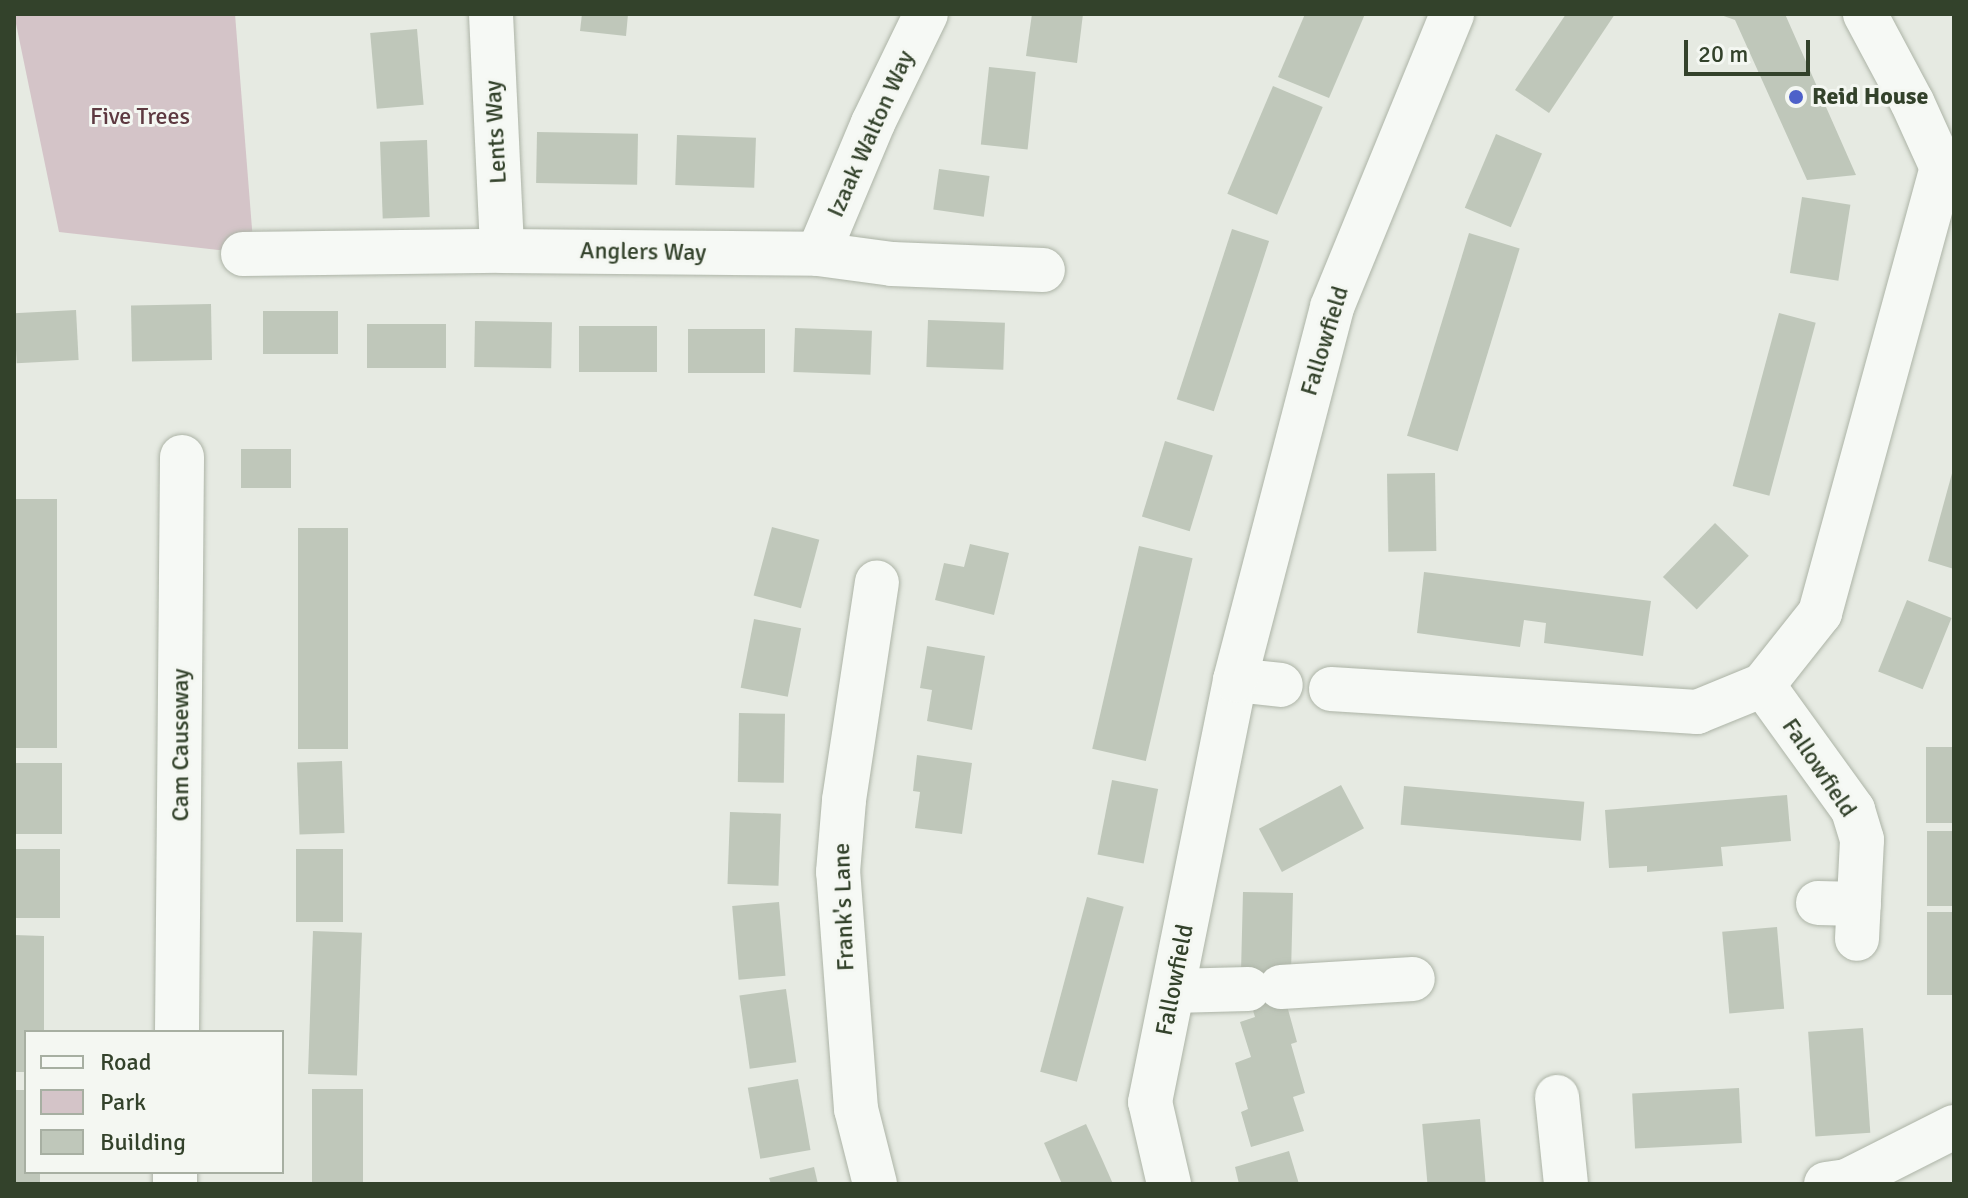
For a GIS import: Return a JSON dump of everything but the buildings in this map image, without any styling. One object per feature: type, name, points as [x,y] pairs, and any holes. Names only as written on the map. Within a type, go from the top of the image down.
[{"type":"street","name":"Lents Way","points":[[491,14],[502,251]]},
{"type":"street","name":"Izaak Walton Way","points":[[818,254],[873,123],[926,14]]},
{"type":"street","name":"Fallowfield","points":[[1169,1184],[1150,1102],[1235,680],[1332,307],[1452,14]]},
{"type":"street","points":[[1331,689],[1697,712],[1763,685],[1820,613],[1948,168],[1865,14]]},
{"type":"street","name":"Anglers Way","points":[[243,254],[502,251],[818,254],[892,264],[1043,270]]},
{"type":"street","name":"Cam Causeway","points":[[177,1030],[182,457]]},
{"type":"street","name":"Frank's Lane","points":[[875,1184],[856,1109],[838,872],[844,800],[877,582]]},
{"type":"street","points":[[1235,680],[1281,685]]},
{"type":"street","name":"Fallowfield","points":[[1763,685],[1853,810],[1862,840],[1845,915]]},
{"type":"street","points":[[1173,991],[1413,979]]},
{"type":"street","points":[[1557,1097],[1566,1184]]},
{"type":"street","points":[[1826,1184],[1847,1181],[1954,1127]]},
{"type":"green space","name":"Five Trees","points":[[14,14],[235,14],[254,254],[59,232]]},
{"type":"place","name":"Reid House","points":[[1796,97]]}]
